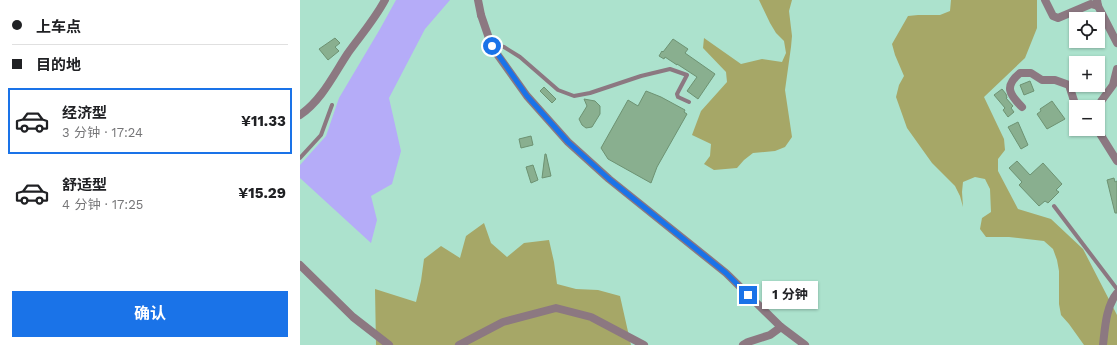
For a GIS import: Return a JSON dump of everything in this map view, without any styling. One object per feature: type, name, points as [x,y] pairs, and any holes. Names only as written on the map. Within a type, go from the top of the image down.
[{"type":"street","points":[[300,116],[320,95],[350,51],[378,14],[385,0]]},
{"type":"street","points":[[478,0],[491,44],[527,96],[568,142],[609,179],[726,273],[782,327],[805,345]]},
{"type":"street","points":[[1045,0],[1053,16],[1058,18],[1078,9],[1097,3],[1117,43]]},
{"type":"street","points":[[1102,100],[1113,85],[1117,71]]},
{"type":"street","points":[[1022,107],[1013,97],[1010,87],[1012,79],[1020,73],[1031,73],[1042,80],[1055,80],[1069,85],[1074,100]]},
{"type":"street","points":[[1101,136],[1117,161]]},
{"type":"street","points":[[300,265],[353,317],[390,345]]},
{"type":"street","points":[[1103,345],[1108,312],[1113,297],[1117,293]]},
{"type":"street","points":[[459,345],[503,322],[556,308],[591,317],[644,345]]},
{"type":"street","points":[[743,345],[770,335],[782,327]]},
{"type":"lane","points":[[491,44],[504,47],[520,58],[558,90],[574,96],[590,93],[641,76],[670,69],[682,72],[687,75],[677,94],[678,97],[689,102]]},
{"type":"lane","points":[[300,158],[321,135],[332,105]]},
{"type":"lane","points":[[1054,206],[1117,289]]},
{"type":"green space","points":[[759,0],[792,0],[789,11],[792,36],[785,90],[792,137],[785,147],[775,151],[753,153],[737,168],[714,170],[704,164],[710,156],[711,144],[692,135],[701,111],[727,82],[726,72],[703,48],[704,38],[741,64],[762,59],[782,62],[786,53],[784,41],[776,33]]},
{"type":"green space","points":[[951,0],[1037,0],[1037,28],[1025,58],[984,97],[1004,139],[1005,150],[998,159],[998,171],[1018,209],[1051,219],[1083,249],[1117,315],[1117,345],[1084,345],[1061,315],[1059,304],[1059,271],[1053,249],[1044,241],[1009,237],[986,237],[980,229],[982,218],[991,212],[990,189],[985,179],[975,177],[963,182],[963,207],[955,186],[932,163],[907,128],[896,97],[899,85],[904,76],[892,44],[908,16],[940,15],[950,11]]},
{"type":"green space","points":[[484,223],[491,243],[507,257],[524,243],[549,240],[557,284],[576,289],[598,290],[620,296],[631,345],[376,345],[375,289],[416,302],[424,259],[441,246],[460,258],[466,236]]},
{"type":"shaded area","points":[[396,0],[450,0],[425,29],[389,98],[401,151],[392,184],[371,196],[377,220],[371,243],[300,178],[300,165],[326,136],[339,98]]},
{"type":"building","points":[[335,38],[340,43],[335,47],[339,51],[328,60],[319,49]]},
{"type":"building","points":[[673,39],[688,49],[685,53],[715,74],[698,99],[687,91],[697,77],[665,57],[664,59],[659,56]]},
{"type":"building","points":[[1030,81],[1034,91],[1024,95],[1020,85]]},
{"type":"building","points":[[544,87],[556,99],[552,103],[540,91]]},
{"type":"building","points":[[1002,89],[1006,94],[1006,98],[1013,106],[1011,108],[1014,112],[1008,117],[1003,110],[1005,108],[994,95]]},
{"type":"building","points":[[646,91],[685,110],[684,112],[687,114],[657,167],[651,183],[608,159],[601,148],[628,100],[638,106]]},
{"type":"building","points":[[584,99],[595,101],[600,106],[600,114],[592,127],[586,128],[582,125],[579,119],[587,106]]},
{"type":"building","points":[[1052,101],[1065,119],[1047,129],[1037,114],[1041,111],[1040,109]]},
{"type":"building","points":[[1018,122],[1028,145],[1021,149],[1008,127]]},
{"type":"building","points":[[531,136],[533,145],[521,148],[519,139]]},
{"type":"building","points":[[545,154],[551,176],[542,178]]},
{"type":"building","points":[[1017,161],[1030,175],[1043,163],[1062,184],[1056,190],[1059,192],[1048,203],[1045,201],[1039,206],[1019,185],[1022,182],[1009,168]]},
{"type":"building","points":[[533,165],[538,180],[531,183],[526,167]]},
{"type":"building","points":[[1114,178],[1115,182],[1117,181],[1117,213],[1115,213],[1107,180]]},
{"type":"route","points":[[492,46],[527,96],[568,142],[609,179],[726,273],[748,295]]}]
